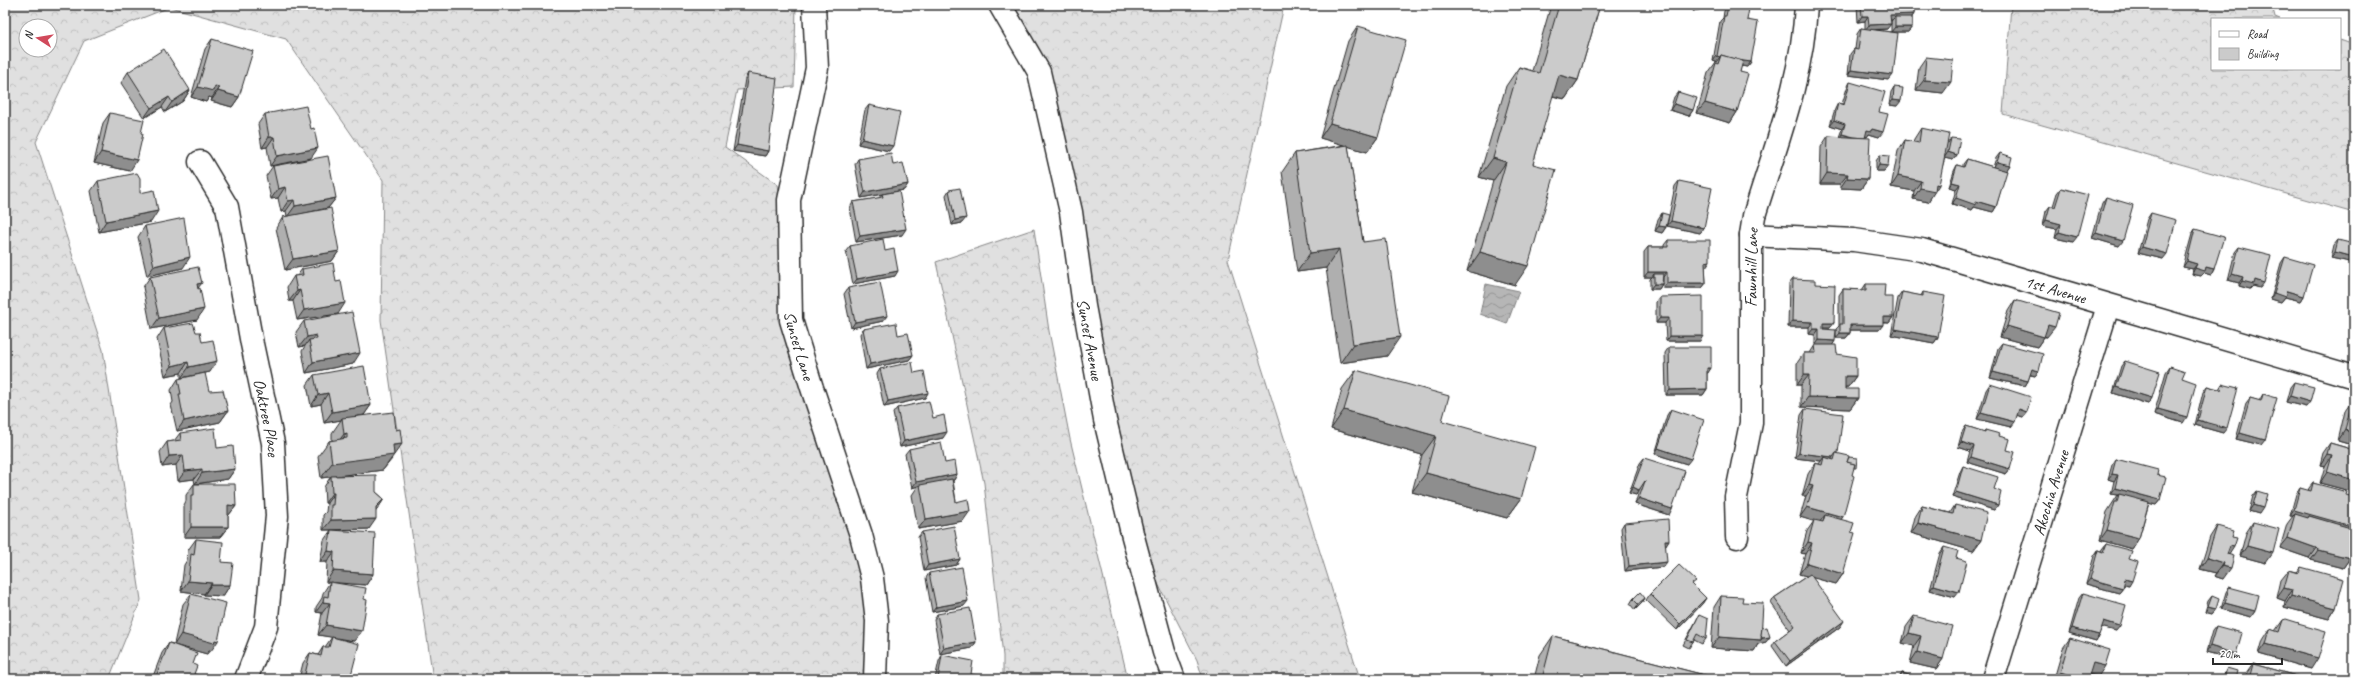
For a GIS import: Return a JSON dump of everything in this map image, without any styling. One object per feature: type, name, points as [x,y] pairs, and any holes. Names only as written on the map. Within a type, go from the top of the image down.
[{"type":"street","name":"Sunset Lane","points":[[814,5],[817,68],[789,200],[791,320],[812,388],[862,536],[872,578],[877,621],[875,679]]},
{"type":"street","name":"Sunset Avenue","points":[[1000,5],[1039,72],[1071,212],[1084,306],[1106,420],[1134,540],[1164,652],[1174,679]]},
{"type":"street","name":"Fawnhill Lane","points":[[1737,537],[1736,497],[1751,422],[1751,235],[1754,216],[1799,69],[1805,36],[1806,5]]},
{"type":"street","name":"Oaktree Place","points":[[200,162],[227,207],[252,344],[273,443],[277,516],[266,627],[246,679]]},
{"type":"street","name":"1st Avenue","points":[[1751,235],[1854,240],[1922,250],[2108,306],[2354,377]]},
{"type":"street","name":"Akochia Avenue","points":[[1993,679],[2108,306]]},
{"type":"green space","points":[[5,5],[796,5],[794,87],[737,90],[725,147],[778,185],[788,244],[791,320],[861,535],[875,679],[433,679],[381,320],[383,180],[286,39],[170,7],[84,41],[36,142],[103,350],[141,600],[109,679],[5,679]]},
{"type":"green space","points":[[1000,5],[1300,5],[1283,10],[1228,260],[1360,679],[1203,679],[1197,660],[1132,533],[1039,72]]},
{"type":"green space","points":[[2011,5],[2272,5],[2275,17],[2278,18],[2211,18],[2211,70],[2341,70],[2341,40],[2354,45],[2354,213],[2003,114]]},
{"type":"green space","points":[[1034,229],[1049,331],[1070,439],[1128,679],[1003,679],[1003,656],[984,483],[936,262]]},
{"type":"water","points":[[1486,284],[1519,291],[1507,324],[1480,314]]},
{"type":"building","points":[[1559,5],[1600,5],[1578,80],[1559,75],[1533,164],[1556,170],[1528,266],[1480,252],[1506,162],[1493,158],[1519,67],[1539,73]]},
{"type":"building","points":[[1861,5],[1914,5],[1914,14],[1890,15],[1891,24],[1869,25],[1868,16],[1862,16]]},
{"type":"building","points":[[1728,6],[1749,9],[1747,20],[1758,22],[1751,62],[1737,60],[1721,55],[1720,57],[1717,56],[1724,16],[1726,16]]},
{"type":"building","points":[[1895,17],[1912,17],[1912,27],[1895,27]]},
{"type":"building","points":[[1358,26],[1406,40],[1378,137],[1330,123]]},
{"type":"building","points":[[1861,28],[1898,33],[1893,75],[1851,70],[1854,49],[1858,50]]},
{"type":"building","points":[[212,39],[253,51],[239,97],[218,91],[219,87],[215,86],[213,91],[198,87]]},
{"type":"building","points":[[164,49],[190,90],[172,102],[169,97],[151,108],[128,72]]},
{"type":"building","points":[[1721,55],[1743,61],[1740,72],[1748,74],[1737,112],[1705,103],[1716,63],[1718,64]]},
{"type":"building","points":[[1926,57],[1953,60],[1951,82],[1924,80]]},
{"type":"building","points":[[748,73],[777,78],[768,151],[737,145]]},
{"type":"building","points":[[1850,82],[1885,92],[1879,112],[1888,114],[1883,132],[1872,129],[1871,131],[1867,130],[1865,138],[1842,134],[1845,124],[1834,120],[1838,103],[1844,105]]},
{"type":"building","points":[[1894,87],[1903,88],[1901,101],[1893,100]]},
{"type":"building","points":[[1678,92],[1697,98],[1693,110],[1674,104]]},
{"type":"building","points":[[869,105],[900,112],[893,146],[862,139]]},
{"type":"building","points":[[306,106],[311,129],[314,128],[318,148],[277,156],[274,137],[269,137],[265,114]]},
{"type":"building","points":[[110,113],[144,120],[141,133],[143,134],[137,160],[101,152]]},
{"type":"building","points":[[1921,128],[1949,134],[1939,185],[1936,184],[1935,191],[1920,188],[1921,181],[1898,176],[1905,140],[1919,143]]},
{"type":"building","points":[[1828,136],[1870,138],[1868,179],[1847,178],[1848,174],[1827,173]]},
{"type":"building","points":[[1951,138],[1960,139],[1957,155],[1948,152]]},
{"type":"building","points":[[1348,145],[1363,242],[1386,239],[1400,337],[1353,344],[1339,249],[1310,253],[1295,153]]},
{"type":"building","points":[[891,153],[893,165],[903,163],[908,184],[865,192],[858,159]]},
{"type":"building","points":[[2000,153],[2012,157],[2010,165],[1997,162]]},
{"type":"building","points":[[1880,155],[1889,156],[1888,166],[1879,165]]},
{"type":"building","points":[[328,156],[336,198],[295,206],[294,200],[288,201],[285,187],[278,189],[273,166]]},
{"type":"building","points":[[1967,159],[2007,171],[1996,207],[1976,201],[1976,205],[1956,198],[1960,184],[1952,182],[1957,165],[1964,167]]},
{"type":"building","points":[[137,173],[140,178],[140,193],[154,190],[158,211],[106,221],[98,181]]},
{"type":"building","points":[[1679,181],[1712,188],[1704,228],[1671,221]]},
{"type":"building","points":[[960,188],[966,218],[955,220],[949,190]]},
{"type":"building","points":[[2061,188],[2088,195],[2077,237],[2059,232],[2061,224],[2046,220],[2050,206],[2055,207]]},
{"type":"building","points":[[899,191],[906,229],[860,236],[853,202],[883,197],[882,194]]},
{"type":"building","points":[[2106,197],[2133,205],[2123,241],[2096,233]]},
{"type":"building","points":[[331,208],[339,251],[293,259],[283,217]]},
{"type":"building","points":[[1662,213],[1669,215],[1666,227],[1659,226]]},
{"type":"building","points":[[2151,213],[2176,220],[2167,254],[2142,247]]},
{"type":"building","points":[[184,218],[190,257],[154,266],[145,226]]},
{"type":"building","points":[[2195,229],[2224,237],[2214,269],[2206,267],[2205,271],[2195,268],[2197,264],[2187,261]]},
{"type":"building","points":[[883,239],[885,251],[894,249],[898,271],[857,279],[850,246]]},
{"type":"building","points":[[1668,240],[1710,240],[1710,261],[1705,262],[1706,283],[1667,283],[1667,272],[1648,272],[1648,247],[1668,247]]},
{"type":"building","points":[[2338,240],[2354,244],[2354,257],[2335,252]]},
{"type":"building","points":[[2239,247],[2271,255],[2264,283],[2255,280],[2254,284],[2242,281],[2243,277],[2232,274]]},
{"type":"building","points":[[2285,257],[2313,265],[2304,296],[2287,291],[2285,297],[2274,293]]},
{"type":"building","points":[[333,263],[336,282],[341,281],[345,303],[304,310],[300,290],[297,291],[294,276],[303,275],[302,269]]},
{"type":"building","points":[[198,267],[202,283],[197,284],[198,289],[200,288],[204,309],[159,318],[150,277]]},
{"type":"building","points":[[1654,274],[1663,274],[1662,284],[1654,284]]},
{"type":"building","points":[[1793,279],[1815,280],[1815,284],[1835,285],[1834,323],[1823,323],[1823,329],[1836,330],[1835,341],[1819,340],[1819,329],[1813,329],[1813,322],[1792,321]]},
{"type":"building","points":[[880,282],[887,316],[855,322],[848,288]]},
{"type":"building","points":[[1866,284],[1885,284],[1884,297],[1893,297],[1893,317],[1883,317],[1883,325],[1850,325],[1850,333],[1840,333],[1840,324],[1843,324],[1843,289],[1866,290]]},
{"type":"building","points":[[1902,292],[1923,296],[1923,292],[1945,296],[1938,337],[1895,329]]},
{"type":"building","points":[[1703,296],[1703,336],[1669,336],[1669,318],[1660,318],[1660,297]]},
{"type":"building","points":[[2015,300],[2059,313],[2055,327],[2048,325],[2044,337],[2007,326]]},
{"type":"building","points":[[352,312],[360,353],[313,362],[309,340],[317,339],[316,335],[307,337],[304,321]]},
{"type":"building","points":[[193,323],[196,332],[200,332],[202,342],[213,340],[217,361],[189,367],[188,362],[172,366],[164,328]]},
{"type":"building","points":[[896,323],[898,335],[908,333],[913,355],[870,364],[863,329]]},
{"type":"building","points":[[2002,343],[2043,354],[2039,371],[2032,369],[2028,381],[1993,372]]},
{"type":"building","points":[[1815,345],[1836,345],[1837,354],[1856,357],[1856,376],[1845,376],[1845,389],[1858,389],[1858,398],[1808,397],[1809,375],[1804,375],[1804,353],[1816,353]]},
{"type":"building","points":[[1669,347],[1711,347],[1711,368],[1707,368],[1707,389],[1670,390]]},
{"type":"building","points":[[2125,361],[2160,372],[2152,398],[2116,387]]},
{"type":"building","points":[[912,362],[914,373],[924,371],[928,393],[888,401],[880,369]]},
{"type":"building","points":[[364,366],[371,405],[332,412],[328,393],[318,395],[314,375]]},
{"type":"building","points":[[2170,366],[2185,371],[2182,378],[2196,383],[2187,417],[2158,409]]},
{"type":"building","points":[[1356,370],[1449,396],[1442,421],[1535,447],[1521,499],[1426,473],[1436,436],[1344,410]]},
{"type":"building","points":[[205,373],[209,391],[223,390],[228,411],[184,421],[178,379]]},
{"type":"building","points":[[2294,382],[2314,387],[2310,402],[2290,396]]},
{"type":"building","points":[[1990,384],[2031,397],[2027,412],[2019,409],[2015,422],[1981,413]]},
{"type":"building","points":[[2222,384],[2238,388],[2227,428],[2198,420],[2207,386],[2221,390]]},
{"type":"building","points":[[2263,394],[2277,398],[2265,440],[2240,433],[2250,398],[2261,401]]},
{"type":"building","points":[[929,401],[933,418],[944,415],[947,432],[904,441],[897,408]]},
{"type":"building","points":[[2352,401],[2354,401],[2354,433],[2345,430]]},
{"type":"building","points":[[1671,409],[1704,420],[1691,459],[1658,448]]},
{"type":"building","points":[[1805,409],[1843,414],[1838,453],[1836,453],[1833,457],[1799,453]]},
{"type":"building","points":[[394,412],[396,430],[400,429],[402,444],[393,445],[394,455],[332,463],[329,441],[347,438],[347,433],[344,434],[342,418]]},
{"type":"building","points":[[1966,426],[1985,432],[1985,430],[2000,434],[1999,436],[2010,439],[2007,450],[2015,452],[2010,469],[1971,457],[1974,446],[1961,442]]},
{"type":"building","points":[[215,428],[217,448],[233,446],[235,469],[202,473],[202,469],[185,471],[183,455],[169,456],[167,442],[181,440],[180,433]]},
{"type":"building","points":[[941,442],[945,463],[955,461],[957,474],[916,482],[909,449]]},
{"type":"building","points":[[2330,443],[2354,450],[2354,480],[2327,472],[2332,455],[2327,454]]},
{"type":"building","points":[[1836,453],[1849,456],[1847,462],[1855,464],[1852,475],[1854,476],[1843,517],[1807,507],[1813,486],[1809,485],[1815,463],[1822,465],[1824,457],[1834,460]]},
{"type":"building","points":[[1849,457],[1857,458],[1856,468],[1854,468],[1855,464],[1847,462]]},
{"type":"building","points":[[1644,458],[1685,471],[1672,509],[1639,498],[1645,481],[1639,490],[1633,487]]},
{"type":"building","points":[[2116,459],[2158,470],[2157,475],[2166,477],[2160,500],[2115,488],[2118,475],[2112,474]]},
{"type":"building","points":[[1963,466],[1998,477],[1994,489],[2001,492],[1998,505],[1956,492]]},
{"type":"building","points":[[376,475],[376,492],[384,499],[376,507],[376,519],[331,520],[331,505],[333,505],[334,493],[332,493],[331,476]]},
{"type":"building","points":[[952,479],[956,502],[968,499],[970,511],[926,519],[920,485]]},
{"type":"building","points":[[2313,483],[2347,492],[2346,495],[2354,497],[2354,524],[2352,523],[2351,526],[2294,510],[2300,488],[2311,491]]},
{"type":"building","points":[[194,484],[235,484],[236,506],[228,505],[228,527],[191,527],[191,495],[194,495]]},
{"type":"building","points":[[2257,491],[2267,494],[2263,508],[2253,505]]},
{"type":"building","points":[[2119,494],[2149,502],[2139,538],[2107,530],[2115,502],[2117,502]]},
{"type":"building","points":[[1955,505],[1987,513],[1981,540],[1918,523],[1922,506],[1953,514]]},
{"type":"building","points":[[2295,514],[2308,518],[2309,516],[2354,529],[2354,545],[2350,558],[2318,550],[2288,538]]},
{"type":"building","points":[[1825,515],[1854,523],[1851,532],[1855,533],[1843,574],[1807,563],[1812,543],[1808,542],[1814,520],[1823,522]]},
{"type":"building","points":[[1668,519],[1669,540],[1665,540],[1667,562],[1629,566],[1624,523]]},
{"type":"building","points":[[2253,522],[2279,529],[2273,553],[2247,546]]},
{"type":"building","points":[[954,526],[960,559],[928,565],[922,532]]},
{"type":"building","points":[[2217,526],[2234,531],[2232,537],[2237,538],[2234,547],[2230,546],[2227,554],[2234,556],[2231,568],[2222,566],[2223,563],[2207,558]]},
{"type":"building","points":[[331,530],[375,533],[373,574],[333,571],[334,552],[328,551]]},
{"type":"building","points":[[196,539],[223,542],[221,562],[233,563],[230,585],[211,585],[212,583],[188,581],[191,554],[194,555]]},
{"type":"building","points":[[2106,544],[2132,551],[2129,559],[2138,562],[2132,581],[2125,579],[2123,588],[2090,579],[2098,550],[2103,552]]},
{"type":"building","points":[[1944,547],[1958,551],[1956,558],[1967,561],[1959,592],[1934,585]]},
{"type":"building","points":[[1679,565],[1696,581],[1692,584],[1706,598],[1680,624],[1650,594]]},
{"type":"building","points":[[962,567],[968,601],[936,607],[929,573]]},
{"type":"building","points":[[2301,567],[2344,579],[2336,608],[2291,596],[2292,590],[2284,588],[2289,570],[2299,573]]},
{"type":"building","points":[[1810,574],[1844,621],[1790,661],[1775,641],[1795,626],[1774,598]]},
{"type":"building","points":[[330,582],[366,588],[364,599],[367,600],[362,631],[326,625],[330,603],[323,602],[324,596],[328,597]]},
{"type":"building","points":[[2229,587],[2259,595],[2255,611],[2225,603]]},
{"type":"building","points":[[1640,592],[1645,598],[1638,604],[1633,599]]},
{"type":"building","points":[[2083,593],[2126,605],[2120,626],[2104,621],[2099,635],[2072,628]]},
{"type":"building","points":[[191,594],[226,603],[218,641],[215,640],[214,643],[181,634]]},
{"type":"building","points":[[1721,596],[1743,597],[1742,602],[1763,603],[1761,640],[1719,637]]},
{"type":"building","points":[[2212,596],[2219,599],[2216,609],[2208,607]]},
{"type":"building","points":[[970,608],[976,642],[944,648],[937,614]]},
{"type":"building","points":[[1699,615],[1708,619],[1706,639],[1697,634],[1693,642],[1687,640]]},
{"type":"building","points":[[1914,616],[1952,626],[1943,659],[1917,652],[1921,636],[1909,633]]},
{"type":"building","points":[[2286,619],[2326,632],[2318,658],[2266,644],[2270,629],[2279,632],[2283,620]]},
{"type":"building","points":[[2216,626],[2242,633],[2236,654],[2210,646]]},
{"type":"building","points":[[1767,627],[1770,637],[1762,638],[1762,628]]},
{"type":"building","points":[[1553,636],[1720,679],[1542,679]]},
{"type":"building","points":[[332,637],[359,644],[350,679],[336,679],[322,675],[321,679],[305,674],[310,653],[321,656],[323,647],[329,647]]},
{"type":"building","points":[[2070,638],[2110,650],[2105,666],[2093,663],[2088,679],[2060,672]]},
{"type":"building","points":[[169,643],[197,653],[193,664],[197,666],[194,674],[205,678],[204,679],[155,679]]},
{"type":"building","points":[[942,655],[973,661],[971,674],[983,677],[982,679],[938,679]]},
{"type":"building","points":[[2253,664],[2307,679],[2249,679]]},
{"type":"building","points":[[2227,668],[2237,671],[2235,679],[2224,679]]},
{"type":"building","points":[[1902,673],[1922,679],[1900,679]]}]
